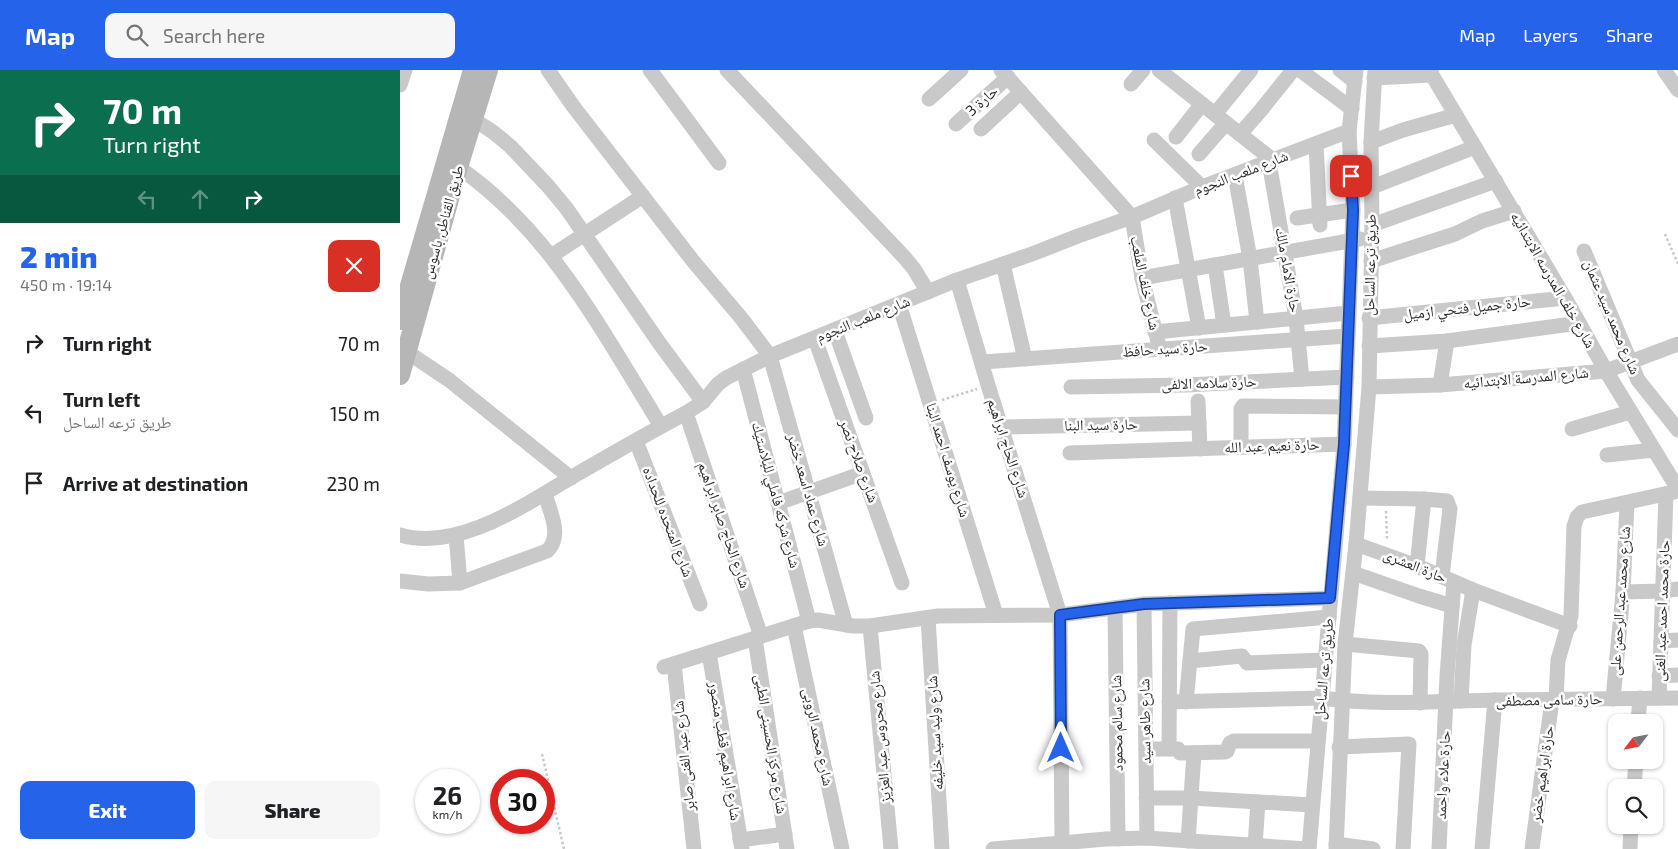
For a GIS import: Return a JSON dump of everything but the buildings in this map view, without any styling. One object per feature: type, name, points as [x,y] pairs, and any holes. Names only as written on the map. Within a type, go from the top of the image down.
[{"type":"main road","name":"طريق القناطر, باسوس","points":[[400,320],[473,70]]},
{"type":"main road","name":"طريق القناطر, باسوس","points":[[400,375],[458,167],[488,70]]},
{"type":"street","points":[[400,85],[405,70]]},
{"type":"street","points":[[548,70],[573,106],[770,356]]},
{"type":"street","points":[[650,70],[719,163]]},
{"type":"street","points":[[727,70],[905,258],[914,268],[928,292]]},
{"type":"street","points":[[929,100],[961,70]]},
{"type":"street","points":[[1132,84],[1143,70]]},
{"type":"street","points":[[1159,70],[1272,161]]},
{"type":"street","points":[[1199,154],[1251,70]]},
{"type":"street","points":[[1240,134],[1293,70]]},
{"type":"street","points":[[1300,70],[1352,109]]},
{"type":"street","points":[[1340,70],[1356,76]]},
{"type":"street","points":[[1374,74],[1432,73]]},
{"type":"street","name":"شارع خلف المدرسه الابتدائيه","points":[[1432,73],[1654,450],[1674,492]]},
{"type":"street","points":[[1004,74],[1132,217]]},
{"type":"street","name":"حارة 3","points":[[956,124],[1004,74]]},
{"type":"street","name":"طريق ترعه الساحل","points":[[1336,847],[1345,644],[1356,544],[1369,387],[1372,231],[1370,142],[1374,74]]},
{"type":"street","name":"طريق ترعه الساحل","points":[[1308,849],[1344,444],[1353,210],[1349,131],[1356,76]]},
{"type":"street","points":[[981,129],[1021,92]]},
{"type":"street","points":[[1176,137],[1202,104]]},
{"type":"street","points":[[1370,142],[1403,130],[1456,115]]},
{"type":"street","points":[[473,120],[493,132],[510,146],[548,186],[586,234],[660,344],[702,402]]},
{"type":"street","name":"شارع ملعب النجوم","points":[[400,535],[421,539],[439,539],[456,535],[496,519],[545,494],[686,413],[702,402],[726,378],[770,356],[957,280],[1132,217],[1202,187],[1349,131]]},
{"type":"street","points":[[1154,140],[1202,187]]},
{"type":"street","points":[[1316,144],[1320,220]]},
{"type":"street","points":[[1372,187],[1476,148]]},
{"type":"street","name":"حارة الامام مالك","points":[[1272,161],[1296,318],[1302,379]]},
{"type":"street","points":[[458,167],[499,200],[552,256],[586,305],[661,426]]},
{"type":"street","points":[[1235,175],[1250,259],[1257,322]]},
{"type":"street","points":[[1142,278],[1351,241],[1496,181]]},
{"type":"street","points":[[552,256],[643,196]]},
{"type":"street","points":[[1175,198],[1199,328]]},
{"type":"street","points":[[1297,218],[1320,220],[1353,210]]},
{"type":"street","points":[[1371,261],[1455,234],[1482,221],[1514,211]]},
{"type":"street","name":"شارع خلف الملعب","points":[[1132,217],[1142,278],[1160,350]]},
{"type":"street","name":"شارع محمد سيد عثمان","points":[[1584,251],[1638,380],[1676,423]]},
{"type":"street","points":[[1002,264],[1025,359]]},
{"type":"street","points":[[1215,265],[1224,325]]},
{"type":"street","name":"شارع الحاج ابراهيم","points":[[957,280],[1060,615],[1071,844]]},
{"type":"street","name":"حارة جميل فتحي ازميل","points":[[1369,318],[1565,298]]},
{"type":"street","name":"شارع يوسف احمد البنا","points":[[899,304],[996,615]]},
{"type":"street","points":[[1155,332],[1348,313]]},
{"type":"street","points":[[1369,346],[1447,341],[1579,323]]},
{"type":"street","points":[[835,331],[866,418]]},
{"type":"street","name":"حارة سيد حافظ","points":[[982,362],[1347,336]]},
{"type":"street","name":"شارع صلاح نصر","points":[[815,339],[902,583]]},
{"type":"street","points":[[1440,385],[1447,341]]},
{"type":"street","name":"شارع المدرسة الابتدائيه","points":[[1369,387],[1440,385],[1606,371],[1678,344]]},
{"type":"street","points":[[407,352],[449,380],[571,478]]},
{"type":"street","name":"شارع عماد اسعد خضر","points":[[770,356],[846,625]]},
{"type":"street","name":"شارع شركه فاملي للبلاستيك","points":[[743,369],[809,621]]},
{"type":"street","name":"حارة سلامه الالفى","points":[[1071,387],[1186,385],[1347,377]]},
{"type":"street","points":[[1198,401],[1200,449]]},
{"type":"street","points":[[1241,447],[1241,409],[1244,406],[1344,407]]},
{"type":"street","points":[[1572,429],[1630,412]]},
{"type":"street","name":"شارع الحاج صابر ابراهيم","points":[[686,413],[758,637]]},
{"type":"street","name":"حارة سيد البنا","points":[[1002,427],[1199,423]]},
{"type":"street","name":"شارع المتحده للحداده","points":[[636,441],[700,604]]},
{"type":"street","name":"حارة نعيم عبد الله","points":[[1070,453],[1344,444]]},
{"type":"street","points":[[1607,455],[1654,450]]},
{"type":"street","points":[[778,503],[863,473]]},
{"type":"street","points":[[1627,502],[1674,492]]},
{"type":"street","name":"حارة محمد احمد عبد الغنى","points":[[1659,698],[1663,591],[1674,492]]},
{"type":"street","points":[[400,581],[428,584],[460,583],[546,551],[555,540],[556,531],[545,494]]},
{"type":"street","points":[[1360,498],[1444,500],[1449,503],[1448,579],[1452,606],[1453,702]]},
{"type":"street","points":[[1417,566],[1424,499]]},
{"type":"street","name":"حارة ابراهيم خضر","points":[[1532,849],[1558,660],[1570,626],[1574,526],[1577,517],[1586,511],[1627,502]]},
{"type":"street","name":"شارع محمد عبد الرحمن على","points":[[1613,699],[1623,592],[1627,502]]},
{"type":"street","points":[[456,535],[460,583]]},
{"type":"street","name":"حارة العشرى","points":[[1356,544],[1570,626]]},
{"type":"street","points":[[1353,573],[1452,606]]},
{"type":"street","points":[[1623,592],[1663,591],[1678,588]]},
{"type":"street","points":[[1453,702],[1473,590]]},
{"type":"street","points":[[709,652],[809,621],[818,620],[846,625],[870,626],[938,616],[1060,615],[1144,604],[1330,598]]},
{"type":"street","points":[[1169,749],[1170,603]]},
{"type":"street","name":"شارع طاهر سيد","points":[[1144,604],[1147,838]]},
{"type":"street","name":"شارع سالم محمود","points":[[1115,608],[1118,839]]},
{"type":"street","points":[[1186,702],[1193,629],[1328,617]]},
{"type":"street","name":"شارع وليد سيد خليفه","points":[[928,618],[942,849]]},
{"type":"street","name":"شارع محمد الروبى","points":[[794,626],[842,849]]},
{"type":"street","name":"شارع محروس عبد العزيز","points":[[870,626],[890,849]]},
{"type":"street","name":"شارع مركز الحسينى الطبى","points":[[758,637],[787,849]]},
{"type":"street","points":[[1661,641],[1678,640]]},
{"type":"street","points":[[1345,644],[1419,651],[1421,654],[1420,703]]},
{"type":"street","name":"شارع عبد الغنى صابر","points":[[694,849],[669,665],[709,652]]},
{"type":"street","name":"شارع ابراهيم قطب منصور","points":[[709,652],[741,844]]},
{"type":"street","points":[[1190,661],[1242,656],[1247,663],[1324,660]]},
{"type":"street","points":[[1659,676],[1678,675]]},
{"type":"street","name":"حارة سامى مصطفى","points":[[1145,715],[1186,702],[1321,698],[1343,701],[1420,703],[1495,700],[1678,698]]},
{"type":"street","points":[[1639,714],[1640,698]]},
{"type":"street","points":[[1482,849],[1495,700]]},
{"type":"street","name":"حارة علاء واحمد","points":[[1439,849],[1453,702]]},
{"type":"street","points":[[1146,749],[1179,749],[1180,753],[1225,752],[1228,751],[1230,743],[1234,740],[1317,741]]},
{"type":"street","points":[[1339,748],[1409,744],[1403,849]]},
{"type":"street","points":[[1188,841],[1194,753]]},
{"type":"street","points":[[1146,798],[1191,798],[1312,805]]},
{"type":"street","points":[[1255,846],[1258,802]]},
{"type":"street","points":[[741,844],[785,834]]},
{"type":"street","points":[[1630,849],[1631,834]]},
{"type":"street","points":[[993,849],[1147,838],[1308,849]]},
{"type":"street","points":[[1336,847],[1373,849]]},
{"type":"path","points":[[1665,234],[1678,264]]},
{"type":"path","points":[[930,404],[988,385]]},
{"type":"path","points":[[1386,499],[1387,555]]},
{"type":"path","points":[[542,754],[564,849]]},
{"type":"route","points":[[1061,748],[1060,615],[1144,604],[1330,598],[1344,444],[1353,210],[1351,176]]}]
